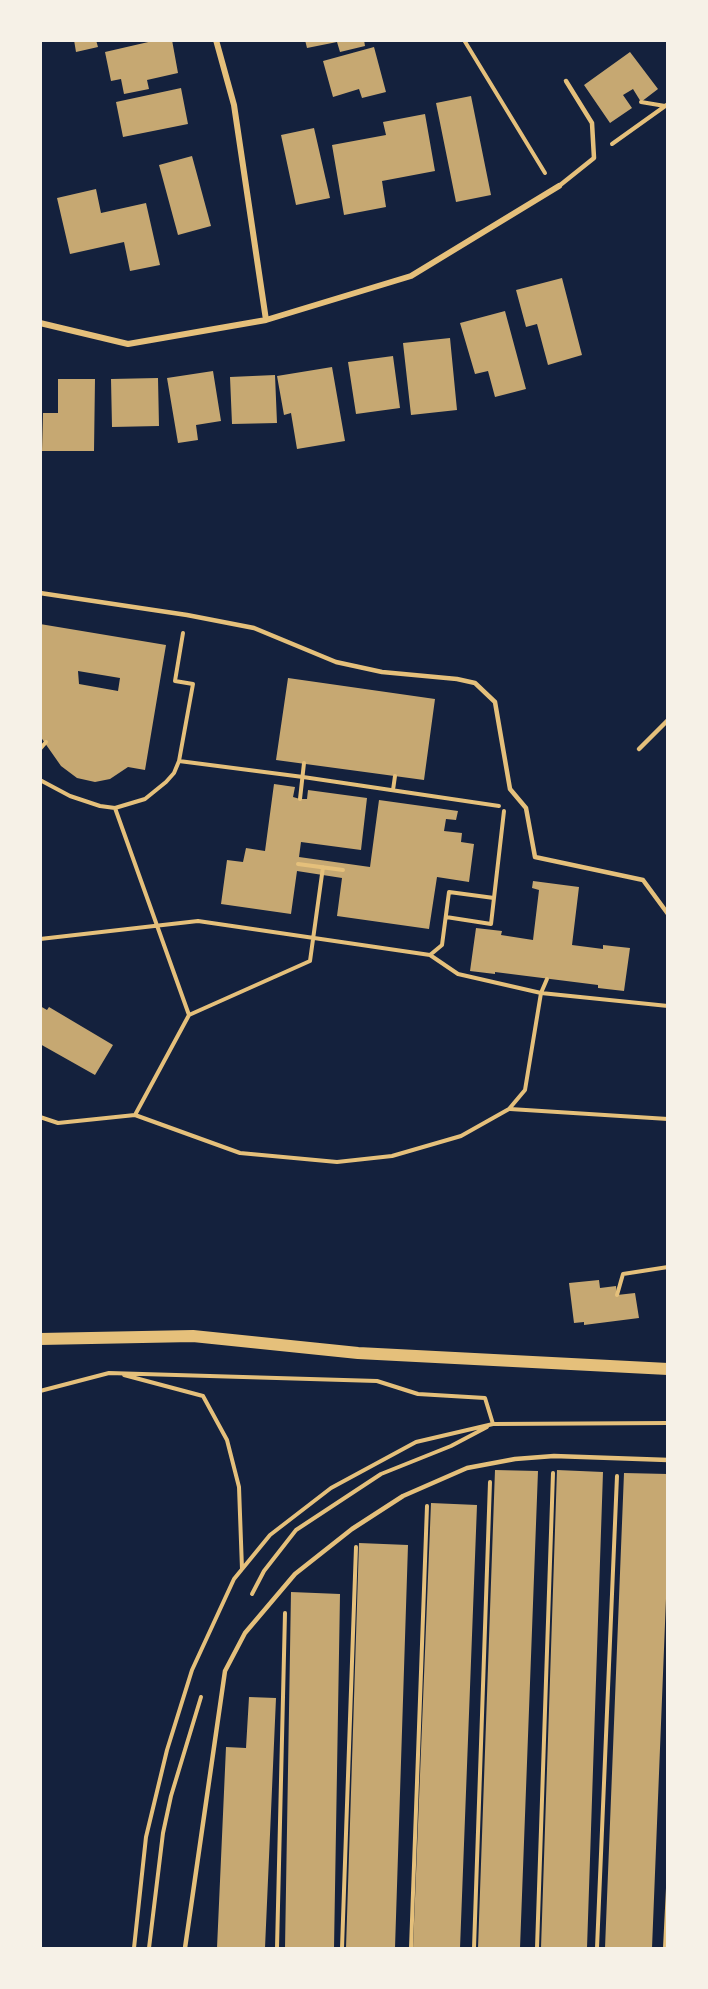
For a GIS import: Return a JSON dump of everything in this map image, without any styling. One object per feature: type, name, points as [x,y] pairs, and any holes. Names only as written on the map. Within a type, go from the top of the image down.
[{"type":"main road","points":[[40,1339],[193,1336],[358,1353],[668,1369]]},
{"type":"street","points":[[216,40],[234,105],[266,320]]},
{"type":"street","points":[[40,323],[128,344],[266,320],[411,276],[557,187]]},
{"type":"lane","points":[[557,187],[594,158],[592,123],[566,81]]},
{"type":"lane","points":[[40,593],[187,615],[254,628],[336,662],[382,672],[457,679],[475,683],[495,702],[510,789],[526,808],[535,857],[643,880],[668,914]]},
{"type":"lane","points":[[639,749],[668,720]]},
{"type":"lane","points":[[185,1948],[225,1671],[245,1633],[295,1574],[357,1525],[403,1496],[466,1468],[554,1456],[668,1460]]},
{"type":"path","points":[[464,40],[557,187]]},
{"type":"path","points":[[641,102],[666,105]]},
{"type":"path","points":[[628,131],[666,105]]},
{"type":"path","points":[[40,780],[70,796],[100,806],[115,808],[138,801],[156,791],[174,773],[179,761],[193,684],[175,681],[187,615]]},
{"type":"path","points":[[40,749],[46,742]]},
{"type":"path","points":[[179,761],[505,807],[491,924],[446,917]]},
{"type":"path","points":[[300,799],[304,763]]},
{"type":"path","points":[[393,790],[395,776]]},
{"type":"path","points":[[115,808],[189,1015]]},
{"type":"path","points":[[298,864],[343,870]]},
{"type":"path","points":[[135,1115],[189,1015],[310,960],[323,867]]},
{"type":"path","points":[[430,955],[442,945],[449,892],[494,898]]},
{"type":"path","points":[[40,939],[198,921],[430,955],[458,974],[541,993],[668,1006]]},
{"type":"path","points":[[40,1117],[58,1123],[135,1115],[240,1153],[337,1162],[392,1156],[461,1136],[509,1109],[525,1090],[541,993],[547,979]]},
{"type":"path","points":[[509,1109],[668,1119]]},
{"type":"path","points":[[617,1295],[623,1274],[668,1267]]},
{"type":"path","points":[[40,1391],[109,1373],[377,1381],[418,1394],[485,1398],[493,1424]]},
{"type":"path","points":[[118,1373],[203,1396],[227,1440],[239,1487],[242,1569]]},
{"type":"path","points":[[248,1602],[264,1571],[296,1530],[381,1474],[451,1446],[493,1424],[668,1423]]},
{"type":"path","points":[[537,1948],[554,1456]]},
{"type":"path","points":[[597,1948],[617,1458]]},
{"type":"path","points":[[474,1948],[491,1463]]},
{"type":"path","points":[[411,1948],[428,1485]]},
{"type":"path","points":[[342,1948],[357,1525]]},
{"type":"path","points":[[277,1948],[285,1586]]},
{"type":"path","points":[[149,1948],[163,1833],[171,1796],[201,1695]]},
{"type":"path","points":[[665,1948],[668,1888]]},
{"type":"building","points":[[74,40],[96,40],[98,47],[76,52]]},
{"type":"building","points":[[157,40],[172,40],[178,73],[147,80],[149,89],[124,94],[121,79],[111,81],[105,52]]},
{"type":"building","points":[[305,40],[364,40],[365,46],[340,52],[337,42],[307,48]]},
{"type":"building","points":[[374,47],[386,92],[362,98],[359,89],[333,97],[323,61]]},
{"type":"building","points":[[630,52],[658,89],[641,102],[633,89],[623,95],[632,108],[610,123],[584,85]]},
{"type":"building","points":[[181,88],[188,124],[123,137],[116,102]]},
{"type":"building","points":[[471,96],[491,195],[456,202],[436,103]]},
{"type":"building","points":[[425,114],[435,171],[382,181],[386,207],[344,215],[332,145],[386,135],[383,122]]},
{"type":"building","points":[[314,128],[330,198],[296,205],[281,135]]},
{"type":"building","points":[[192,156],[211,226],[178,235],[159,165]]},
{"type":"building","points":[[96,189],[101,213],[146,203],[160,265],[130,271],[124,242],[70,254],[57,198]]},
{"type":"building","points":[[562,278],[582,355],[548,365],[537,324],[526,327],[516,290]]},
{"type":"building","points":[[505,311],[526,389],[495,397],[488,371],[475,374],[460,323]]},
{"type":"building","points":[[450,338],[457,410],[411,415],[403,343]]},
{"type":"building","points":[[393,356],[400,408],[356,414],[348,362]]},
{"type":"building","points":[[332,367],[345,441],[297,449],[291,413],[284,415],[277,376]]},
{"type":"building","points":[[213,371],[221,421],[196,425],[198,440],[178,443],[167,378]]},
{"type":"building","points":[[275,375],[277,423],[232,424],[230,377]]},
{"type":"building","points":[[158,378],[159,426],[112,427],[111,379]]},
{"type":"building","points":[[58,379],[95,379],[94,451],[42,451],[43,413],[58,413]]},
{"type":"building","points":[[40,624],[166,645],[145,770],[128,767],[110,779],[95,782],[77,778],[61,766],[40,736]],"holes":[[[78,671],[120,678],[118,691],[79,684]]]},
{"type":"building","points":[[288,678],[435,699],[424,780],[276,760]]},
{"type":"building","points":[[274,784],[295,787],[293,797],[300,799],[307,799],[308,790],[367,798],[361,850],[301,842],[299,857],[370,867],[379,800],[458,811],[456,820],[446,819],[444,831],[462,833],[461,842],[474,844],[469,882],[437,877],[429,929],[337,916],[342,878],[297,871],[291,914],[221,904],[227,860],[243,862],[246,848],[265,851]]},
{"type":"building","points":[[533,881],[579,887],[572,945],[603,949],[603,945],[630,948],[624,991],[598,988],[598,985],[470,971],[476,928],[502,931],[501,935],[533,940],[539,890],[532,888]]},
{"type":"building","points":[[40,1006],[47,1010],[49,1007],[113,1045],[95,1075],[40,1044]]},
{"type":"building","points":[[599,1280],[600,1288],[616,1286],[617,1295],[635,1293],[639,1318],[584,1325],[584,1322],[574,1323],[569,1283]]},
{"type":"building","points":[[495,1470],[538,1471],[520,1948],[478,1948]]},
{"type":"building","points":[[557,1470],[603,1472],[587,1948],[541,1948]]},
{"type":"building","points":[[624,1473],[668,1474],[668,1549],[652,1948],[605,1948]]},
{"type":"building","points":[[431,1503],[477,1505],[460,1948],[413,1948]]},
{"type":"building","points":[[359,1543],[408,1545],[395,1948],[346,1948]]},
{"type":"building","points":[[291,1592],[340,1594],[334,1948],[285,1948]]},
{"type":"building","points":[[249,1697],[276,1698],[265,1948],[217,1948],[226,1747],[246,1748]]}]
